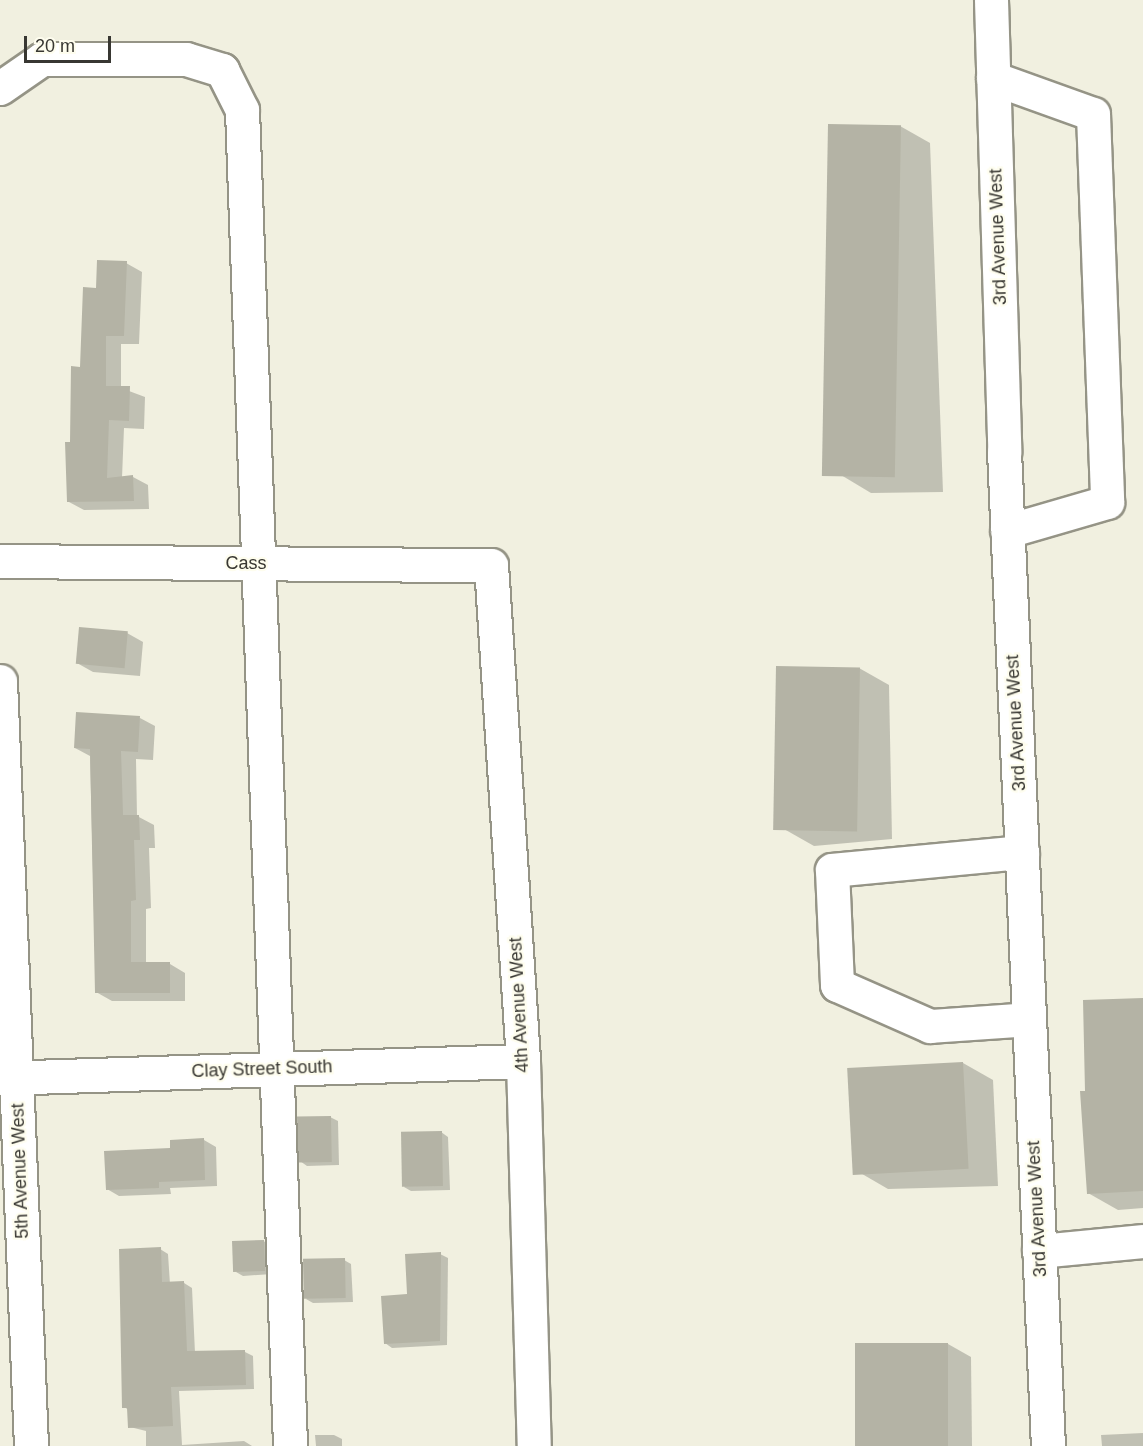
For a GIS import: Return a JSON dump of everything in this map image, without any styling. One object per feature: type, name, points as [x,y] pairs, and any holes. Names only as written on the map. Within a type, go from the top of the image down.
[{"type":"street","name":"3rd Avenue West","points":[[991,0],[1007,531],[1048,1446]]},
{"type":"street","points":[[0,88],[42,60],[186,59],[222,70],[242,110],[290,1446]]},
{"type":"street","points":[[993,78],[1093,114],[1107,502],[1007,531]]},
{"type":"street","name":"Cass","points":[[0,561],[491,565]]},
{"type":"street","name":"4th Avenue West","points":[[491,565],[523,1061],[534,1446]]},
{"type":"street","name":"5th Avenue West","points":[[0,681],[8,1077],[31,1446]]},
{"type":"street","points":[[1022,852],[832,870],[837,985],[930,1026],[1029,1019]]},
{"type":"street","name":"Clay Street South","points":[[8,1077],[523,1061]]},
{"type":"street","points":[[1040,1251],[1143,1241]]},
{"type":"building","points":[[828,124],[901,125],[895,477],[822,476]]},
{"type":"building","points":[[97,260],[127,261],[124,336],[106,336],[106,386],[130,386],[129,421],[109,420],[107,478],[133,475],[134,501],[67,502],[65,442],[70,442],[71,366],[80,367],[83,287],[96,288]]},
{"type":"building","points":[[79,627],[128,631],[125,668],[76,664]]},
{"type":"building","points":[[776,666],[860,667],[857,831],[773,830]]},
{"type":"building","points":[[76,712],[140,716],[138,752],[121,751],[123,815],[139,815],[140,840],[134,840],[136,900],[131,901],[131,962],[170,962],[170,993],[95,993],[90,749],[74,748]]},
{"type":"building","points":[[1143,998],[1143,1191],[1087,1194],[1080,1091],[1085,1091],[1083,1000]]},
{"type":"building","points":[[963,1062],[969,1169],[853,1175],[847,1068]]},
{"type":"building","points":[[331,1116],[332,1162],[298,1163],[297,1117]]},
{"type":"building","points":[[442,1131],[443,1186],[402,1187],[401,1132]]},
{"type":"building","points":[[204,1138],[205,1180],[159,1182],[159,1188],[106,1190],[104,1151],[170,1148],[170,1140]]},
{"type":"building","points":[[264,1240],[265,1271],[233,1272],[232,1241]]},
{"type":"building","points":[[161,1247],[162,1282],[184,1281],[187,1351],[245,1350],[246,1385],[171,1387],[173,1426],[128,1428],[127,1408],[122,1408],[119,1249]]},
{"type":"building","points":[[441,1252],[440,1341],[384,1344],[381,1296],[407,1294],[405,1254]]},
{"type":"building","points":[[345,1258],[346,1298],[304,1299],[303,1259]]},
{"type":"building","points":[[855,1343],[948,1343],[948,1446],[855,1446]]}]
